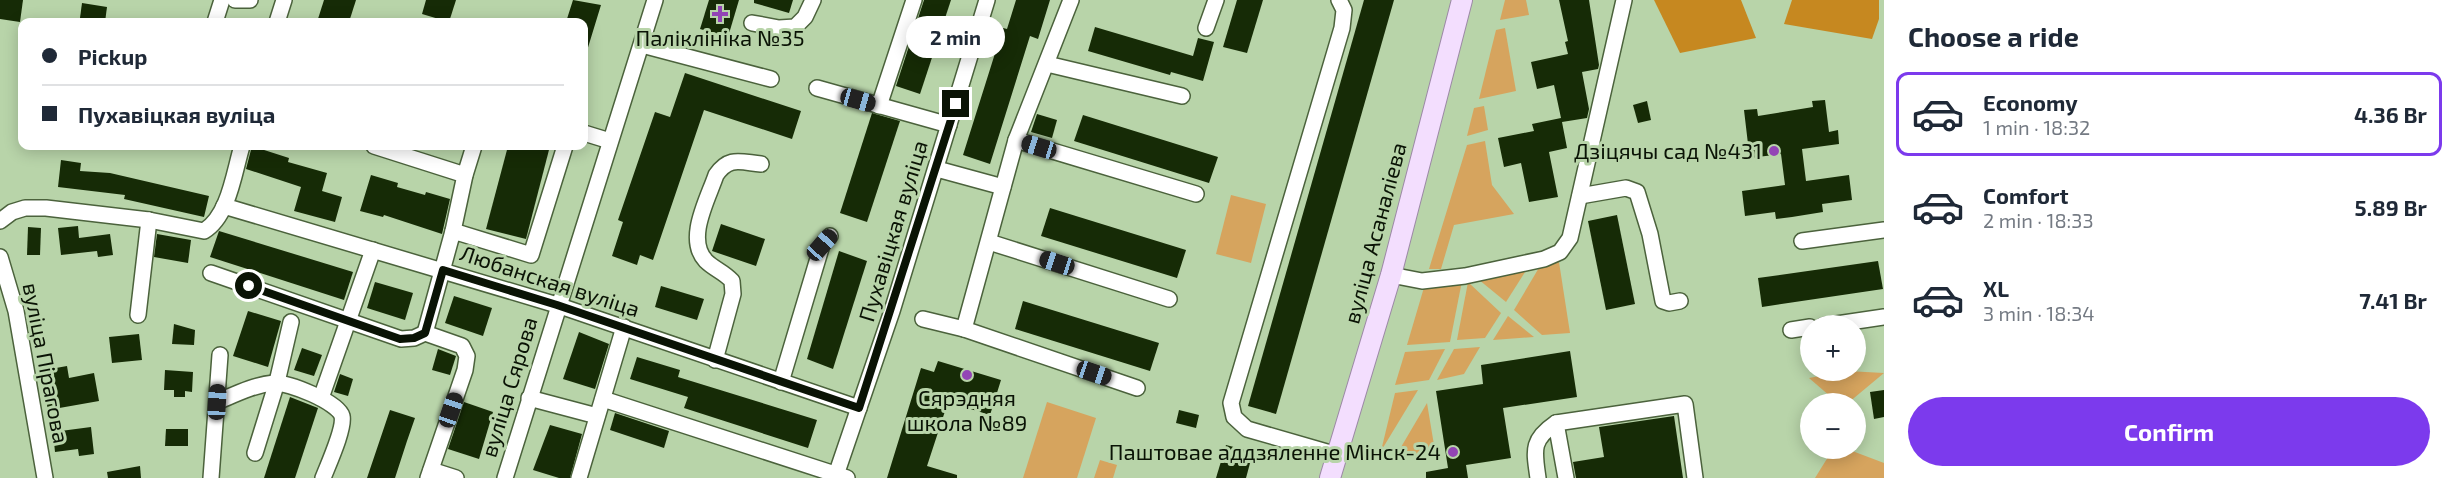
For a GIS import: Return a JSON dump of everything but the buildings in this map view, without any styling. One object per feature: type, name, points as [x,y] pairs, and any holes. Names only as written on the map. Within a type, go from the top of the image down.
[{"type":"main road","name":"вуліца Асаналіева","points":[[1330,478],[1390,276],[1462,0]]},
{"type":"street","points":[[216,18],[222,0]]},
{"type":"street","points":[[236,0],[250,0]]},
{"type":"street","points":[[278,18],[284,0]]},
{"type":"street","name":"вуліца Сярова","points":[[505,478],[557,305],[655,0]]},
{"type":"street","points":[[752,23],[778,28],[795,27],[805,17],[813,0]]},
{"type":"street","points":[[879,106],[914,0]]},
{"type":"street","name":"Пухавіцкая вуліца","points":[[840,477],[859,408],[937,169],[987,0]]},
{"type":"street","points":[[964,329],[1016,140],[1071,0]]},
{"type":"street","points":[[1206,28],[1215,0]]},
{"type":"street","points":[[1337,455],[1247,429],[1234,417],[1231,403],[1342,28],[1344,10],[1339,0]]},
{"type":"street","points":[[1390,276],[1422,281],[1544,259],[1560,252],[1570,238],[1624,0]]},
{"type":"street","points":[[642,45],[771,79]]},
{"type":"street","points":[[1047,64],[1182,96]]},
{"type":"street","points":[[817,88],[949,125]]},
{"type":"street","points":[[588,134],[610,141]]},
{"type":"street","points":[[1016,140],[1196,194]]},
{"type":"street","points":[[0,221],[12,212],[25,208],[74,210],[149,220],[204,231],[213,226],[224,206],[241,150]]},
{"type":"street","points":[[387,150],[465,175]]},
{"type":"street","points":[[425,333],[473,150]]},
{"type":"street","points":[[453,231],[531,255],[565,150]]},
{"type":"street","points":[[715,360],[734,294],[732,281],[707,262],[699,251],[696,237],[716,175],[721,167],[730,161],[761,164]]},
{"type":"street","points":[[937,169],[1003,186]]},
{"type":"street","points":[[1580,196],[1626,188],[1638,192],[1650,234],[1663,301],[1669,303],[1680,301]]},
{"type":"street","name":"Любанская вуліца","points":[[224,206],[557,305],[859,408]]},
{"type":"street","points":[[138,315],[149,220]]},
{"type":"street","points":[[1802,241],[1884,230]]},
{"type":"street","points":[[781,381],[822,245],[830,236]]},
{"type":"street","points":[[989,242],[1169,299]]},
{"type":"street","points":[[321,398],[373,250]]},
{"type":"street","name":"вуліца Пірагова","points":[[0,257],[16,311],[45,478]]},
{"type":"street","points":[[210,273],[400,339],[414,338],[425,333],[462,346],[467,356],[465,370],[430,474],[456,478]]},
{"type":"street","points":[[1866,320],[1884,317]]},
{"type":"street","points":[[923,319],[964,329],[1137,388]]},
{"type":"street","points":[[255,453],[277,382],[291,322]]},
{"type":"street","points":[[579,478],[624,327]]},
{"type":"street","points":[[1791,330],[1800,329]]},
{"type":"street","points":[[211,478],[220,355]]},
{"type":"street","points":[[217,402],[255,386],[277,382],[321,398],[337,407],[342,423],[323,478]]},
{"type":"street","points":[[529,398],[597,416]]},
{"type":"street","points":[[603,399],[840,477]]},
{"type":"street","points":[[1536,478],[1534,451],[1541,434],[1556,423],[1685,404],[1695,478]]},
{"type":"street","points":[[1556,423],[1566,478]]},
{"type":"shaded area","points":[[1505,0],[1526,0],[1529,15],[1500,20]]},
{"type":"shaded area","points":[[1654,0],[1741,0],[1756,38],[1680,53]]},
{"type":"shaded area","points":[[1792,0],[1879,0],[1879,19],[1872,39],[1784,24]]},
{"type":"shaded area","points":[[1505,28],[1516,91],[1479,99],[1496,30]]},
{"type":"shaded area","points":[[1484,106],[1488,130],[1467,136],[1474,108]]},
{"type":"shaded area","points":[[1485,141],[1492,185],[1514,214],[1454,225],[1441,269],[1429,269],[1467,145]]},
{"type":"shaded area","points":[[1231,195],[1266,204],[1251,263],[1216,254]]},
{"type":"shaded area","points":[[1559,262],[1570,333],[1542,335],[1514,310],[1540,266]]},
{"type":"shaded area","points":[[1527,269],[1506,302],[1478,279]]},
{"type":"shaded area","points":[[1462,281],[1450,342],[1407,345],[1425,284]]},
{"type":"shaded area","points":[[1468,282],[1501,313],[1485,338],[1457,340]]},
{"type":"shaded area","points":[[1508,316],[1534,337],[1493,340]]},
{"type":"shaded area","points":[[1480,347],[1464,374],[1437,380],[1454,349]]},
{"type":"shaded area","points":[[1445,349],[1429,380],[1395,385],[1405,352]]},
{"type":"shaded area","points":[[1866,372],[1884,373],[1860,393],[1826,393],[1812,381],[1866,381]]},
{"type":"shaded area","points":[[1418,390],[1381,451],[1395,393]]},
{"type":"shaded area","points":[[1047,402],[1096,418],[1077,478],[1023,478]]},
{"type":"shaded area","points":[[1427,403],[1435,451],[1394,459]]},
{"type":"shaded area","points":[[1866,456],[1884,463],[1884,478],[1815,478],[1827,459],[1866,459]]},
{"type":"shaded area","points":[[1100,460],[1117,465],[1113,478],[1094,478]]},
{"type":"place","name":"Паліклініка №35","points":[[720,14]]},
{"type":"place","name":"Дзіцячы сад №431","points":[[1774,151]]},
{"type":"place","name":"Сярэдняя школа №89","points":[[967,375]]},
{"type":"place","name":"Паштовае аддзяленне Мінск-24","points":[[1453,452]]},
{"type":"route","points":[[249,286],[400,339],[414,338],[425,333],[443,270],[624,327],[859,408],[892,312],[908,252],[937,169],[956,104]]}]
